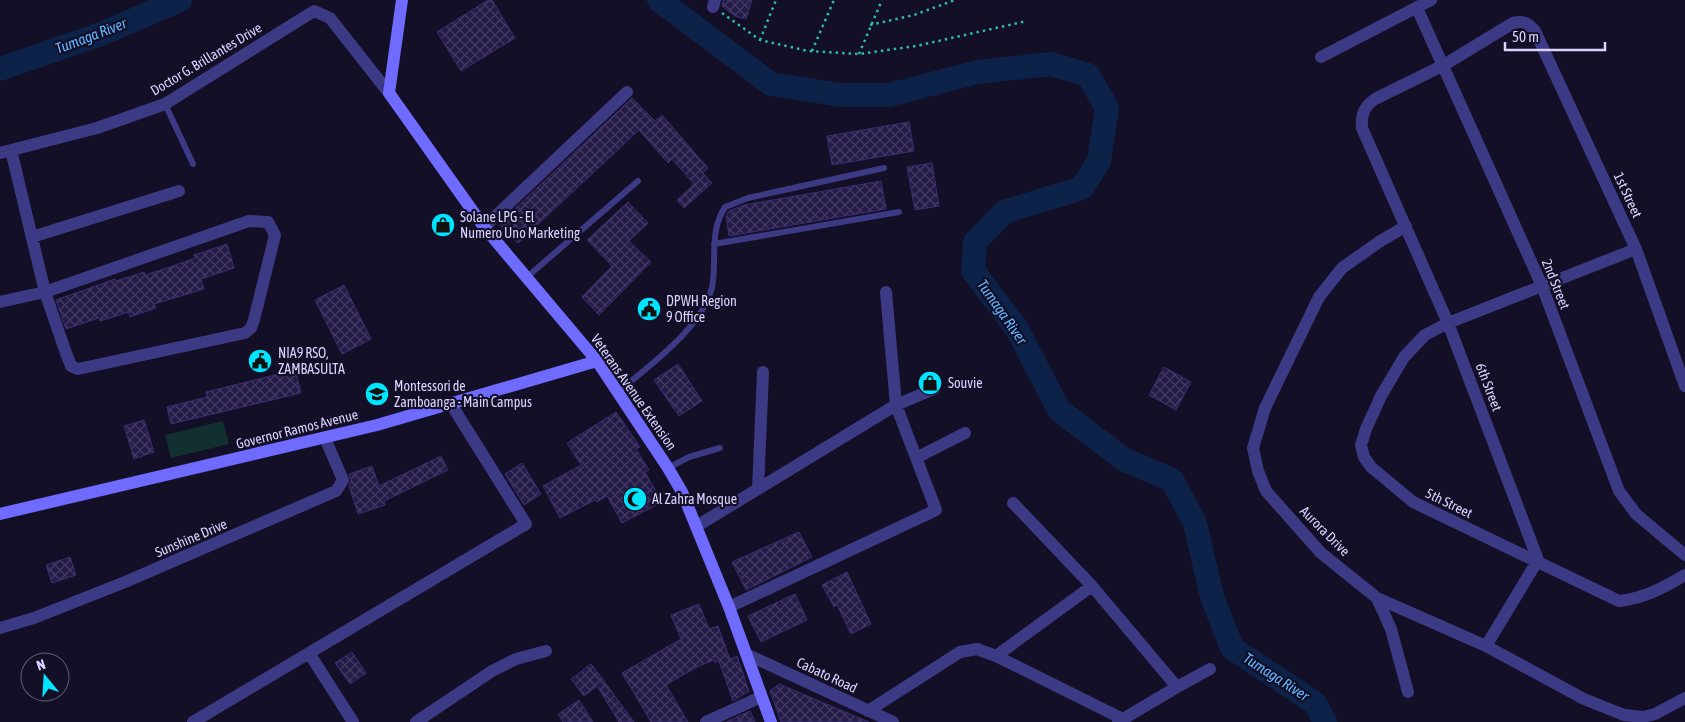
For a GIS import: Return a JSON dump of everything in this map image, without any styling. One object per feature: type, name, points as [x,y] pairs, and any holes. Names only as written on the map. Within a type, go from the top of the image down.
[{"type":"main road","points":[[389,93],[402,0]]},
{"type":"main road","name":"Veterans Avenue Extension","points":[[389,93],[484,227],[597,360],[668,468],[697,526],[730,607],[771,722]]},
{"type":"main road","name":"Governor Ramos Avenue","points":[[0,514],[325,438],[451,404],[597,360]]},
{"type":"street","points":[[1321,57],[1431,0]]},
{"type":"street","name":"2nd Street","points":[[1417,8],[1542,286],[1619,491],[1636,514],[1685,555]]},
{"type":"street","name":"Doctor G. Brillantes Drive","points":[[6,151],[97,128],[165,104],[314,11],[330,18],[389,93]]},
{"type":"street","name":"1st Street","points":[[1444,65],[1513,23],[1520,21],[1528,24],[1535,31],[1636,249],[1685,386]]},
{"type":"street","name":"6th Street","points":[[1444,65],[1366,105],[1361,116],[1362,128],[1448,323],[1538,560]]},
{"type":"street","points":[[484,227],[627,92]]},
{"type":"street","points":[[0,302],[45,292],[249,221],[268,222],[275,236],[274,247],[251,328],[245,333],[78,369],[71,366],[45,292],[32,237],[6,151]]},
{"type":"street","points":[[32,237],[179,191]]},
{"type":"street","name":"Aurora Drive","points":[[1406,226],[1342,268],[1319,297],[1265,408],[1253,448],[1258,471],[1266,491],[1321,553],[1377,598],[1486,646],[1620,718],[1641,719],[1666,710],[1685,698]]},
{"type":"street","name":"5th Street","points":[[1636,249],[1448,323],[1425,335],[1404,357],[1381,396],[1361,445],[1364,458],[1371,467],[1413,502],[1538,560],[1619,601],[1638,598],[1656,592],[1685,574]]},
{"type":"street","points":[[730,607],[936,510],[896,405],[886,292]]},
{"type":"street","points":[[758,489],[763,372]]},
{"type":"street","points":[[697,526],[896,405],[934,389]]},
{"type":"street","points":[[193,722],[526,524],[451,404]]},
{"type":"street","points":[[916,458],[965,432]]},
{"type":"street","name":"Sunshine Drive","points":[[0,628],[34,618],[125,582],[336,491],[343,480],[325,438]]},
{"type":"street","points":[[1013,503],[1092,586],[1177,687]]},
{"type":"street","points":[[1486,646],[1538,560]]},
{"type":"street","points":[[996,656],[1092,586]]},
{"type":"street","points":[[1377,598],[1391,628],[1408,692]]},
{"type":"street","points":[[868,710],[960,652],[977,649],[996,656],[1121,720],[1210,669]]},
{"type":"street","points":[[416,722],[492,671],[516,659],[546,651]]},
{"type":"street","points":[[310,652],[353,722]]},
{"type":"street","name":"Cabato Road","points":[[748,655],[893,722]]},
{"type":"street","points":[[706,722],[761,697]]},
{"type":"lane","points":[[165,104],[193,164]]},
{"type":"lane","points":[[618,392],[681,336],[710,298],[717,221],[725,207],[729,204],[884,168]]},
{"type":"lane","points":[[527,277],[638,181]]},
{"type":"lane","points":[[714,244],[899,212]]},
{"type":"lane","points":[[668,468],[689,457],[720,448]]},
{"type":"path","points":[[760,40],[776,0]]},
{"type":"path","points":[[812,51],[834,0]]},
{"type":"path","points":[[859,54],[882,0]]},
{"type":"path","points":[[870,25],[914,15],[955,0]]},
{"type":"path","points":[[714,3],[760,40],[812,51],[859,54],[916,46],[1027,21]]},
{"type":"green space","points":[[223,421],[229,444],[171,458],[165,435]]},
{"type":"building","points":[[488,0],[492,0],[515,38],[461,71],[437,32]]},
{"type":"building","points":[[723,0],[752,0],[746,19],[735,16],[722,6]]},
{"type":"building","points":[[632,98],[655,121],[662,115],[708,168],[703,173],[712,183],[684,208],[677,200],[694,184],[672,159],[668,163],[639,130],[518,243],[499,224]]},
{"type":"building","points":[[909,122],[914,151],[832,165],[827,136]]},
{"type":"building","points":[[932,163],[939,206],[915,210],[907,167]]},
{"type":"building","points":[[881,181],[886,209],[729,236],[726,216],[729,211],[744,205]]},
{"type":"building","points":[[628,202],[648,223],[629,241],[651,262],[599,315],[582,297],[612,266],[587,240]]},
{"type":"building","points":[[227,244],[234,268],[201,279],[204,289],[154,304],[156,308],[130,317],[129,312],[100,321],[99,318],[66,329],[56,300],[115,279],[116,281],[144,272],[145,275],[170,267],[195,258],[194,255]]},
{"type":"building","points":[[344,285],[371,339],[342,354],[315,300]]},
{"type":"building","points":[[678,364],[702,401],[679,416],[654,380]]},
{"type":"building","points":[[1164,367],[1191,382],[1176,410],[1149,395]]},
{"type":"building","points":[[295,370],[301,393],[171,424],[167,407],[207,397],[206,392]]},
{"type":"building","points":[[616,412],[640,447],[636,449],[649,470],[645,472],[662,502],[622,523],[607,496],[560,518],[543,486],[581,465],[567,443]]},
{"type":"building","points":[[144,420],[154,452],[134,459],[124,426]]},
{"type":"building","points":[[441,456],[448,470],[384,501],[385,505],[358,514],[349,486],[351,480],[349,474],[372,466],[379,486]]},
{"type":"building","points":[[522,463],[541,494],[524,505],[505,474]]},
{"type":"building","points":[[799,532],[812,557],[746,590],[732,562]]},
{"type":"building","points":[[70,557],[76,575],[52,583],[46,565]]},
{"type":"building","points":[[847,572],[871,624],[851,634],[837,605],[834,607],[822,585]]},
{"type":"building","points":[[795,594],[807,620],[761,642],[748,616]]},
{"type":"building","points":[[699,604],[709,629],[718,626],[730,659],[737,656],[749,691],[733,701],[719,661],[715,663],[714,660],[697,667],[666,685],[688,722],[651,722],[622,673],[681,639],[671,615]]},
{"type":"building","points":[[352,652],[366,673],[350,684],[335,663]]},
{"type":"building","points":[[591,664],[634,722],[619,722],[597,686],[584,696],[571,679]]},
{"type":"building","points":[[779,684],[869,722],[781,722],[770,691]]},
{"type":"building","points":[[579,700],[593,722],[563,722],[558,714]]},
{"type":"building","points":[[750,711],[755,722],[726,722]]},
{"type":"waterway","name":"Tumaga River","points":[[0,69],[101,34],[180,0]]},
{"type":"waterway","name":"Tumaga River","points":[[659,0],[771,84],[841,95],[889,95],[978,72],[1051,64],[1088,75],[1107,108],[1099,161],[1082,188],[1004,212],[975,242],[973,271],[1017,329],[1059,410],[1123,459],[1172,480],[1195,523],[1212,597],[1232,648],[1315,703],[1325,722]]},
{"type":"place","name":"Solane LPG - El Numero Uno Marketing","points":[[443,225]]},
{"type":"place","name":"DPWH Region 9 Office","points":[[649,309]]},
{"type":"place","name":"NIA9 RSO, ZAMBASULTA","points":[[260,361]]},
{"type":"place","name":"Souvie","points":[[930,383]]},
{"type":"place","name":"Montessori de Zamboanga - Main Campus","points":[[377,394]]},
{"type":"place","name":"Al Zahra Mosque","points":[[635,499]]}]
